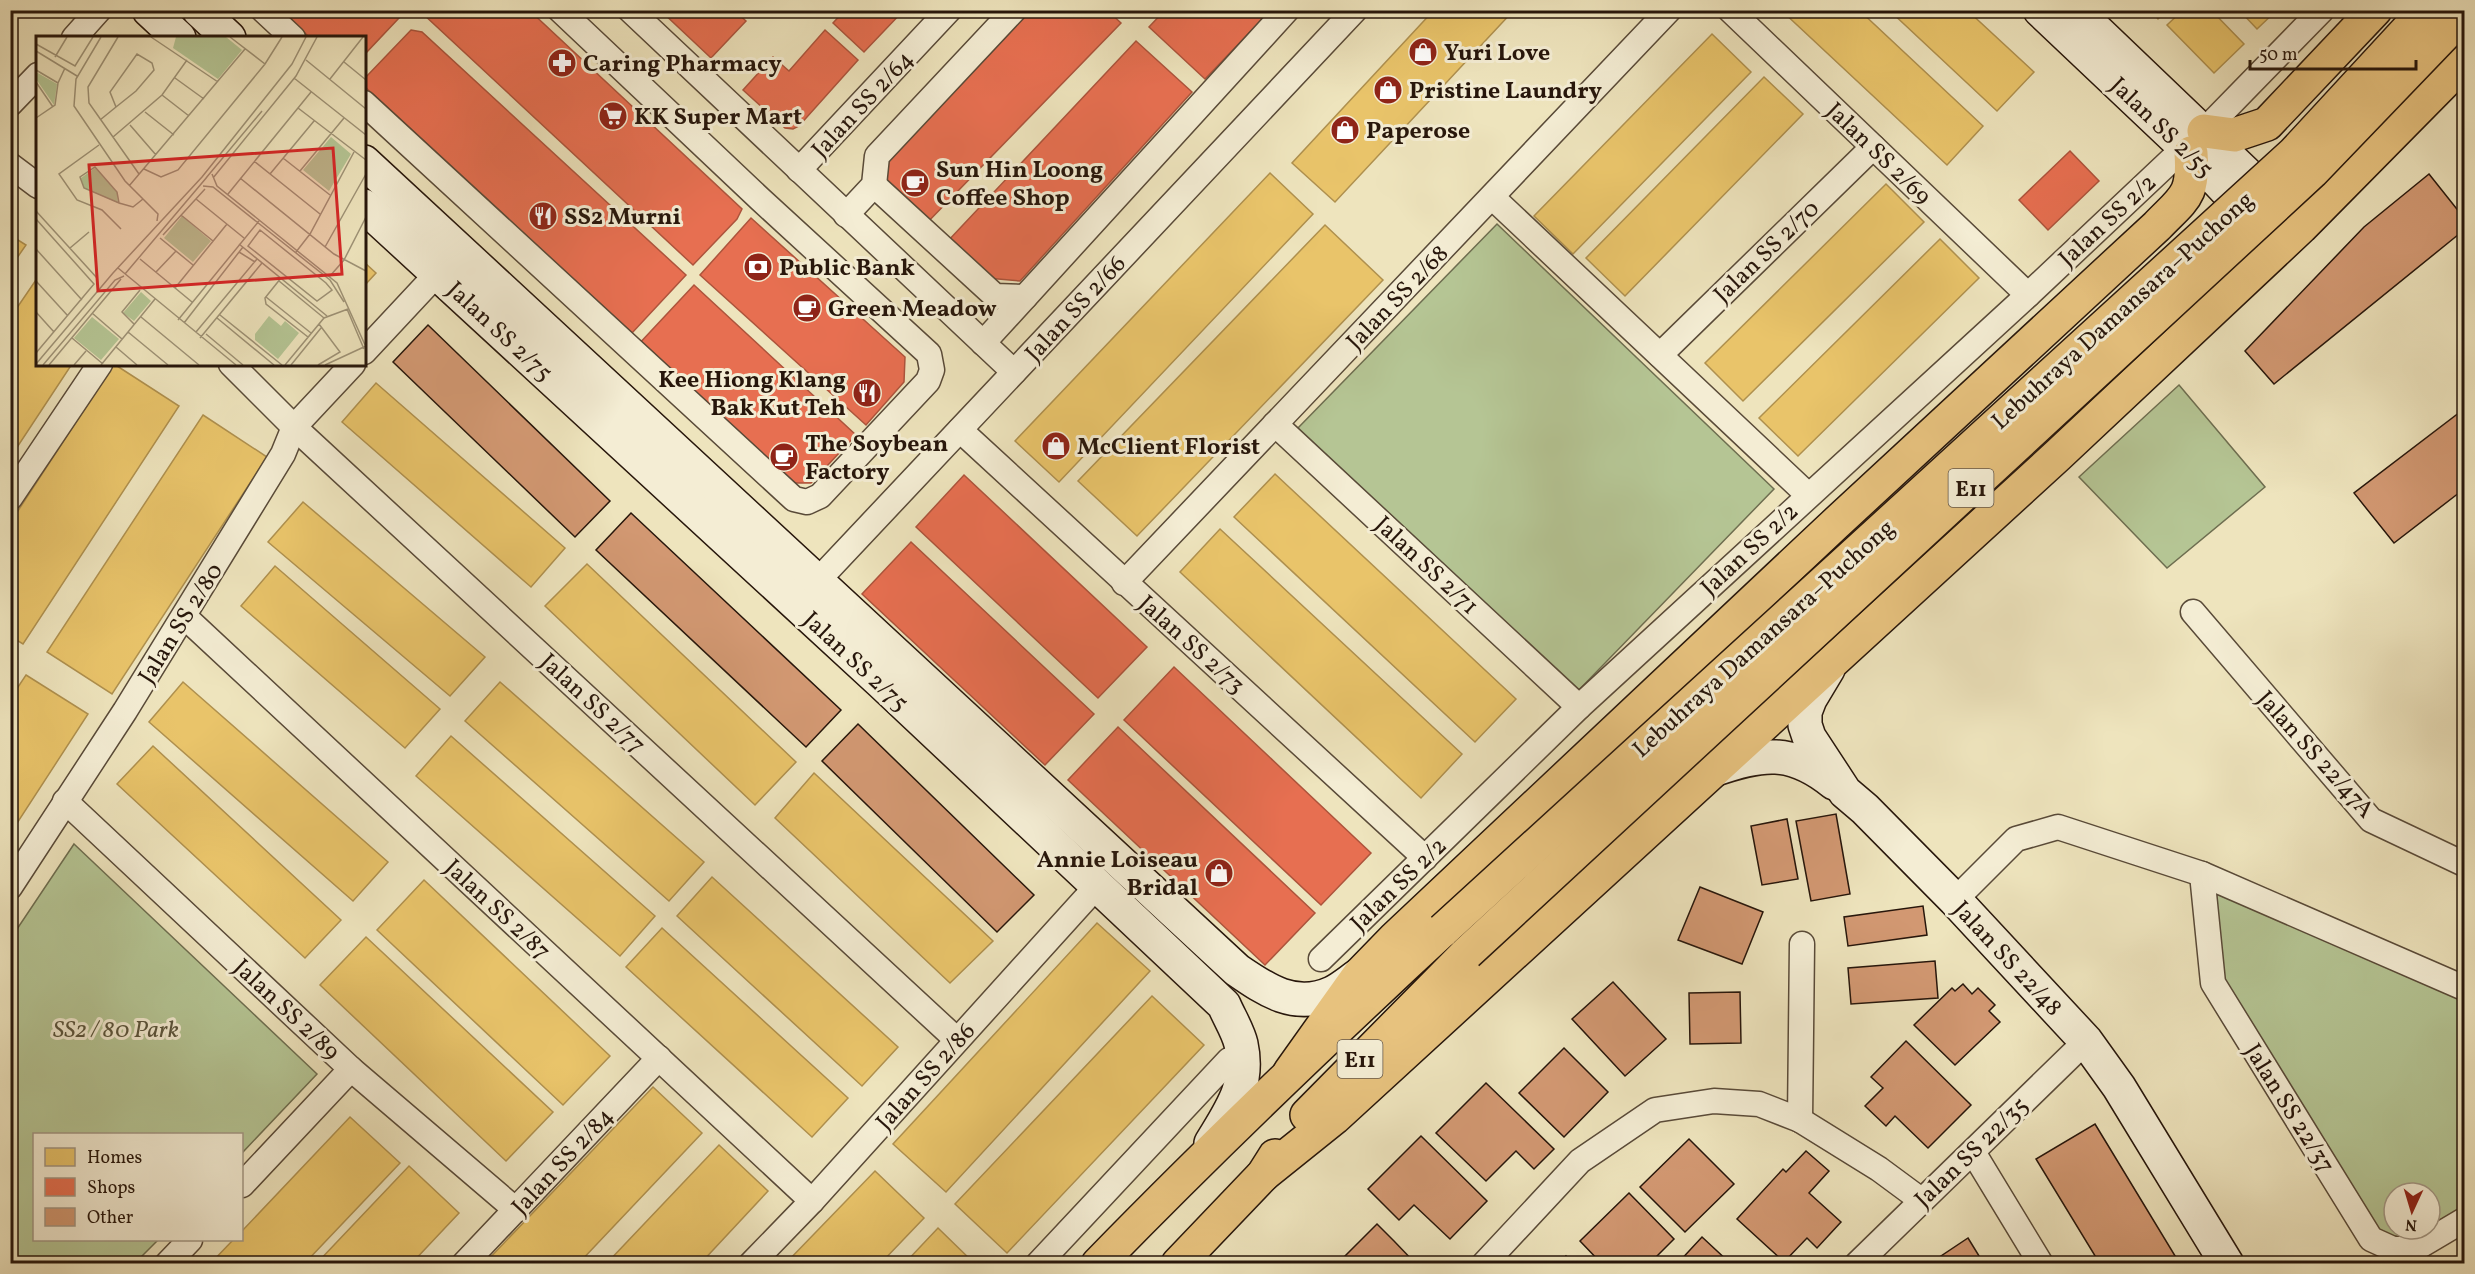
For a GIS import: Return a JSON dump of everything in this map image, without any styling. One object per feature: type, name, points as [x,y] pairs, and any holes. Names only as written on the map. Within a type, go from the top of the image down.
[{"type":"highway","points":[[1290,1072],[1359,975],[1395,938],[1834,525],[2157,226],[2188,193],[2193,177],[2194,144],[2234,135],[2267,124],[2375,10]]},
{"type":"highway","name":"Lebuhraya Damansara–Puchong","points":[[1098,1263],[1202,1157],[1290,1072],[1443,930],[2294,153],[2426,10]]},
{"type":"highway","name":"Lebuhraya Damansara–Puchong","points":[[1178,1263],[1263,1175],[1304,1119],[1467,953],[2312,172],[2464,14]]},
{"type":"highway","points":[[1263,1175],[1334,1118],[1830,665],[2291,237],[2464,62]]},
{"type":"highway","points":[[2267,124],[2267,147],[2278,169],[2288,180],[2320,188],[2341,186]]},
{"type":"highway","points":[[2157,226],[2185,222],[2213,228],[2225,238],[2231,249],[2238,286]]},
{"type":"street","points":[[76,36],[99,10]]},
{"type":"street","points":[[149,10],[177,36]]},
{"type":"street","points":[[199,10],[227,36]]},
{"type":"street","points":[[263,10],[291,36]]},
{"type":"street","points":[[366,105],[794,499],[807,502],[820,496],[928,381],[932,370],[929,354],[759,199],[560,10]]},
{"type":"street","points":[[630,10],[1014,372]]},
{"type":"street","name":"Jalan SS 2/64","points":[[799,170],[949,10]]},
{"type":"street","points":[[846,215],[874,185],[877,156],[1014,10]]},
{"type":"street","points":[[983,343],[1287,10]]},
{"type":"street","name":"Jalan SS 2/66","points":[[795,605],[1355,10]]},
{"type":"street","name":"Jalan SS 2/68","points":[[1124,583],[1669,10]]},
{"type":"street","name":"Jalan SS 2/69","points":[[1730,10],[2028,295]]},
{"type":"street","name":"Jalan SS 2/55","points":[[2040,10],[2194,144],[2291,237]]},
{"type":"street","name":"Jalan SS 2/55","points":[[2075,10],[2194,144]]},
{"type":"street","name":"Jalan SS 2/2","points":[[1321,959],[1579,707],[2194,144],[2322,10]]},
{"type":"street","points":[[10,104],[36,77]]},
{"type":"street","name":"Jalan SS 2/70","points":[[1660,355],[1873,147]]},
{"type":"street","name":"Jalan SS 2/75","points":[[366,164],[449,261],[795,605],[881,682],[1096,887],[1197,977],[1224,1005],[1241,1043],[1243,1073],[1238,1098],[1202,1157]]},
{"type":"street","points":[[10,165],[36,184]]},
{"type":"street","points":[[874,185],[995,296],[1025,297]]},
{"type":"street","points":[[1492,197],[1808,495]]},
{"type":"street","name":"Jalan SS 2/75","points":[[366,207],[449,261],[817,581],[1237,970],[1267,991],[1287,998],[1309,999],[1332,993],[1359,975]]},
{"type":"street","points":[[366,350],[449,261]]},
{"type":"street","points":[[10,498],[98,366]]},
{"type":"street","name":"Jalan SS 2/77","points":[[233,366],[294,427],[957,1040]]},
{"type":"street","name":"Jalan SS 2/80","points":[[10,887],[185,617],[283,454],[294,427],[351,366]]},
{"type":"street","name":"Jalan SS 2/71","points":[[1275,424],[1579,707]]},
{"type":"street","name":"Jalan SS 2/73","points":[[960,430],[1425,858]]},
{"type":"street","name":"Jalan SS 22/47A","points":[[2193,612],[2370,820],[2464,864]]},
{"type":"street","name":"Jalan SS 2/87","points":[[185,617],[812,1201]]},
{"type":"street","name":"Jalan SS 22/48","points":[[1830,665],[1809,699],[1805,712],[1805,725],[1809,737],[1845,792],[1865,809],[1955,900],[2086,1041],[2119,1086],[2227,1263]]},
{"type":"street","points":[[1713,770],[1760,756],[1786,757],[1806,763],[1845,792]]},
{"type":"street","name":"Jalan SS 2/89","points":[[65,801],[351,1069],[516,1210]]},
{"type":"street","points":[[1955,900],[2016,838],[2058,827],[2202,874],[2464,988]]},
{"type":"street","name":"Jalan SS 22/37","points":[[2202,874],[2213,983],[2371,1239],[2393,1249],[2415,1249],[2464,1220]]},
{"type":"street","name":"Jalan SS 2/86","points":[[751,1263],[812,1201],[1096,887]]},
{"type":"street","points":[[1800,1120],[1802,944]]},
{"type":"street","name":"Jalan SS 22/35","points":[[1857,1263],[2086,1041]]},
{"type":"street","name":"Jalan SS 2/84","points":[[464,1263],[659,1058]]},
{"type":"street","points":[[1038,1263],[1229,1060]]},
{"type":"street","points":[[243,1184],[351,1069]]},
{"type":"street","points":[[1485,1263],[1580,1161],[1655,1110],[1714,1101],[1759,1104],[1800,1120],[1879,1169],[1922,1200]]},
{"type":"street","points":[[1973,1152],[2041,1263]]},
{"type":"street","points":[[167,1263],[188,1241]]},
{"type":"green space","points":[[1497,224],[1774,489],[1574,695],[1297,429]]},
{"type":"green space","points":[[2179,385],[2265,487],[2167,568],[2079,477]]},
{"type":"green space","name":"SS2 / 80 Park","points":[[74,844],[317,1074],[243,1152],[243,1133],[33,1133],[33,1241],[157,1241],[135,1263],[11,1263],[11,938]]},
{"type":"green space","points":[[2205,877],[2464,991],[2464,1210],[2442,1223],[2442,1181],[2382,1181],[2382,1234],[2370,1232],[2215,984]]},
{"type":"building: Homes","points":[[1434,10],[1514,10],[1335,202],[1292,163]]},
{"type":"building: Homes","points":[[1781,10],[1859,10],[1983,126],[1947,165]]},
{"type":"building: Homes","points":[[1889,10],[1967,10],[2034,72],[1997,111]]},
{"type":"building: Homes","points":[[2150,10],[2167,10],[2158,19]]},
{"type":"building: Homes","points":[[2183,10],[2211,10],[2244,44],[2214,73],[2167,25]]},
{"type":"building: Homes","points":[[2239,10],[2277,10],[2257,29]]},
{"type":"building: Homes","points":[[1712,34],[1751,72],[1573,254],[1534,216]]},
{"type":"building: Homes","points":[[1764,77],[1803,114],[1625,296],[1586,258]]},
{"type":"building: Homes","points":[[1270,173],[1313,214],[1059,482],[1015,441]]},
{"type":"building: Homes","points":[[1886,184],[1924,222],[1743,401],[1705,363]]},
{"type":"building: Homes","points":[[1325,225],[1383,280],[1137,536],[1078,481]]},
{"type":"building: Homes","points":[[10,235],[26,245],[10,268]]},
{"type":"building: Homes","points":[[1940,239],[1979,278],[1798,456],[1759,418]]},
{"type":"building: Homes","points":[[366,264],[376,273],[366,284]]},
{"type":"building: Homes","points":[[36,280],[36,366],[71,366],[10,458],[10,318]]},
{"type":"building: Homes","points":[[113,366],[117,366],[179,406],[23,644],[10,636],[10,523]]},
{"type":"building: Homes","points":[[376,383],[565,548],[531,587],[342,422]]},
{"type":"building: Homes","points":[[203,415],[267,457],[112,694],[47,652]]},
{"type":"building: Homes","points":[[1275,474],[1516,699],[1475,742],[1234,517]]},
{"type":"building: Homes","points":[[303,502],[485,657],[450,696],[268,542]]},
{"type":"building: Homes","points":[[1220,529],[1462,754],[1421,798],[1180,572]]},
{"type":"building: Homes","points":[[587,564],[796,762],[755,805],[545,606]]},
{"type":"building: Homes","points":[[275,566],[440,709],[405,748],[241,606]]},
{"type":"building: Homes","points":[[26,675],[88,714],[10,834],[10,699]]},
{"type":"building: Homes","points":[[183,682],[388,862],[353,901],[149,722]]},
{"type":"building: Homes","points":[[500,682],[704,862],[669,901],[465,721]]},
{"type":"building: Homes","points":[[451,736],[655,916],[620,956],[416,776]]},
{"type":"building: Homes","points":[[153,746],[341,920],[305,958],[117,784]]},
{"type":"building: Homes","points":[[814,773],[993,941],[950,983],[775,818]]},
{"type":"building: Homes","points":[[712,877],[898,1047],[862,1086],[677,916]]},
{"type":"building: Homes","points":[[424,880],[610,1056],[563,1105],[377,930]]},
{"type":"building: Homes","points":[[1097,923],[1150,971],[946,1192],[893,1144]]},
{"type":"building: Homes","points":[[662,928],[848,1098],[812,1137],[626,967]]},
{"type":"building: Homes","points":[[366,937],[553,1112],[506,1161],[320,985]]},
{"type":"building: Homes","points":[[1152,996],[1204,1045],[1007,1253],[955,1204]]},
{"type":"building: Homes","points":[[653,1087],[702,1133],[578,1264],[484,1264]]},
{"type":"building: Homes","points":[[350,1117],[400,1163],[304,1264],[210,1264],[232,1241],[243,1241],[243,1230]]},
{"type":"building: Homes","points":[[719,1145],[768,1191],[700,1264],[606,1264]]},
{"type":"building: Homes","points":[[409,1166],[459,1213],[411,1264],[316,1264]]},
{"type":"building: Homes","points":[[875,1171],[924,1218],[880,1264],[785,1264]]},
{"type":"building: Homes","points":[[938,1228],[975,1264],[904,1264]]},
{"type":"building: Shops","points":[[282,10],[391,10],[399,18],[366,53],[366,36],[308,36]]},
{"type":"building: Shops","points":[[425,10],[529,10],[742,209],[737,219],[693,265],[422,13]]},
{"type":"building: Shops","points":[[660,10],[734,10],[746,21],[711,58]]},
{"type":"building: Shops","points":[[845,10],[904,10],[864,52],[833,23]]},
{"type":"building: Shops","points":[[1030,10],[1107,10],[1121,23],[923,227],[883,190],[884,161]]},
{"type":"building: Shops","points":[[1165,10],[1271,10],[1205,79],[1149,27]]},
{"type":"building: Shops","points":[[411,30],[422,32],[686,275],[632,333],[366,88],[366,77]]},
{"type":"building: Shops","points":[[825,30],[858,60],[799,126],[793,129],[785,128],[743,90],[773,57],[789,71]]},
{"type":"building: Shops","points":[[1136,41],[1192,92],[1020,281],[987,278],[947,242]]},
{"type":"building: Shops","points":[[2070,151],[2099,181],[2048,230],[2019,200]]},
{"type":"building: Shops","points":[[751,218],[905,357],[904,382],[866,425],[700,275]]},
{"type":"building: Shops","points":[[694,285],[856,435],[811,483],[785,483],[637,346]]},
{"type":"building: Shops","points":[[964,475],[1147,647],[1098,698],[916,527]]},
{"type":"building: Shops","points":[[911,542],[1094,714],[1045,765],[862,594]]},
{"type":"building: Shops","points":[[1174,667],[1371,853],[1321,905],[1124,720]]},
{"type":"building: Shops","points":[[1118,727],[1315,913],[1265,965],[1068,780]]},
{"type":"building: Other","points":[[2429,174],[2464,218],[2464,230],[2274,384],[2245,351],[2364,227]]},
{"type":"building: Other","points":[[428,325],[610,501],[575,537],[393,362]]},
{"type":"building: Other","points":[[2464,409],[2464,489],[2394,543],[2354,493]]},
{"type":"building: Other","points":[[631,513],[841,710],[806,747],[596,550]]},
{"type":"building: Other","points":[[858,724],[1034,895],[997,932],[822,761]]},
{"type":"building: Other","points":[[1836,814],[1850,894],[1811,901],[1796,821]]},
{"type":"building: Other","points":[[1787,819],[1798,879],[1762,885],[1751,826]]},
{"type":"building: Other","points":[[1700,887],[1763,912],[1742,964],[1678,940]]},
{"type":"building: Other","points":[[1923,906],[1927,935],[1848,946],[1844,917]]},
{"type":"building: Other","points":[[1935,961],[1938,998],[1851,1004],[1848,968]]},
{"type":"building: Other","points":[[1613,982],[1666,1039],[1625,1076],[1572,1019]]},
{"type":"building: Other","points":[[1963,984],[1972,994],[1978,988],[1995,1005],[1989,1011],[2000,1022],[1955,1065],[1914,1025],[1952,988],[1955,991]]},
{"type":"building: Other","points":[[1740,992],[1741,1043],[1690,1044],[1689,993]]},
{"type":"building: Other","points":[[1906,1041],[1971,1105],[1928,1148],[1895,1116],[1886,1126],[1865,1106],[1883,1088],[1871,1077]]},
{"type":"building: Other","points":[[1564,1048],[1608,1092],[1564,1137],[1519,1093]]},
{"type":"building: Other","points":[[1486,1083],[1554,1149],[1534,1169],[1516,1151],[1486,1181],[1436,1133]]},
{"type":"building: Other","points":[[2095,1124],[2180,1264],[2100,1264],[2036,1159]]},
{"type":"building: Other","points":[[1421,1136],[1487,1201],[1450,1239],[1414,1205],[1399,1220],[1368,1189]]},
{"type":"building: Other","points":[[1689,1139],[1734,1184],[1685,1232],[1640,1187]]},
{"type":"building: Other","points":[[1806,1151],[1829,1171],[1809,1193],[1841,1222],[1817,1248],[1807,1238],[1784,1262],[1737,1219],[1783,1169],[1786,1172]]},
{"type":"building: Other","points":[[1629,1193],[1674,1239],[1649,1264],[1602,1264],[1580,1241]]},
{"type":"building: Other","points":[[1377,1224],[1416,1264],[1343,1264],[1340,1261]]},
{"type":"building: Other","points":[[1702,1237],[1731,1264],[1677,1264]]},
{"type":"building: Other","points":[[1968,1238],[1984,1264],[1929,1264]]},
{"type":"building: Other","points":[[1566,1256],[1573,1264],[1559,1264]]},
{"type":"place","name":"Yuri Love","points":[[1423,52]]},
{"type":"place","name":"Caring Pharmacy","points":[[562,63]]},
{"type":"place","name":"Pristine Laundry","points":[[1388,90]]},
{"type":"place","name":"KK Super Mart","points":[[613,116]]},
{"type":"place","name":"Paperose","points":[[1345,130]]},
{"type":"place","name":"Sun Hin Loong Coffee Shop","points":[[915,183]]},
{"type":"place","name":"SS2 Murni","points":[[543,216]]},
{"type":"place","name":"Public Bank","points":[[758,267]]},
{"type":"place","name":"Green Meadow","points":[[807,308]]},
{"type":"place","name":"Kee Hiong Klang Bak Kut Teh","points":[[867,393]]},
{"type":"place","name":"McClient Florist","points":[[1056,446]]},
{"type":"place","name":"The Soybean Factory","points":[[784,457]]},
{"type":"place","name":"Annie Loiseau Bridal","points":[[1219,873]]}]
